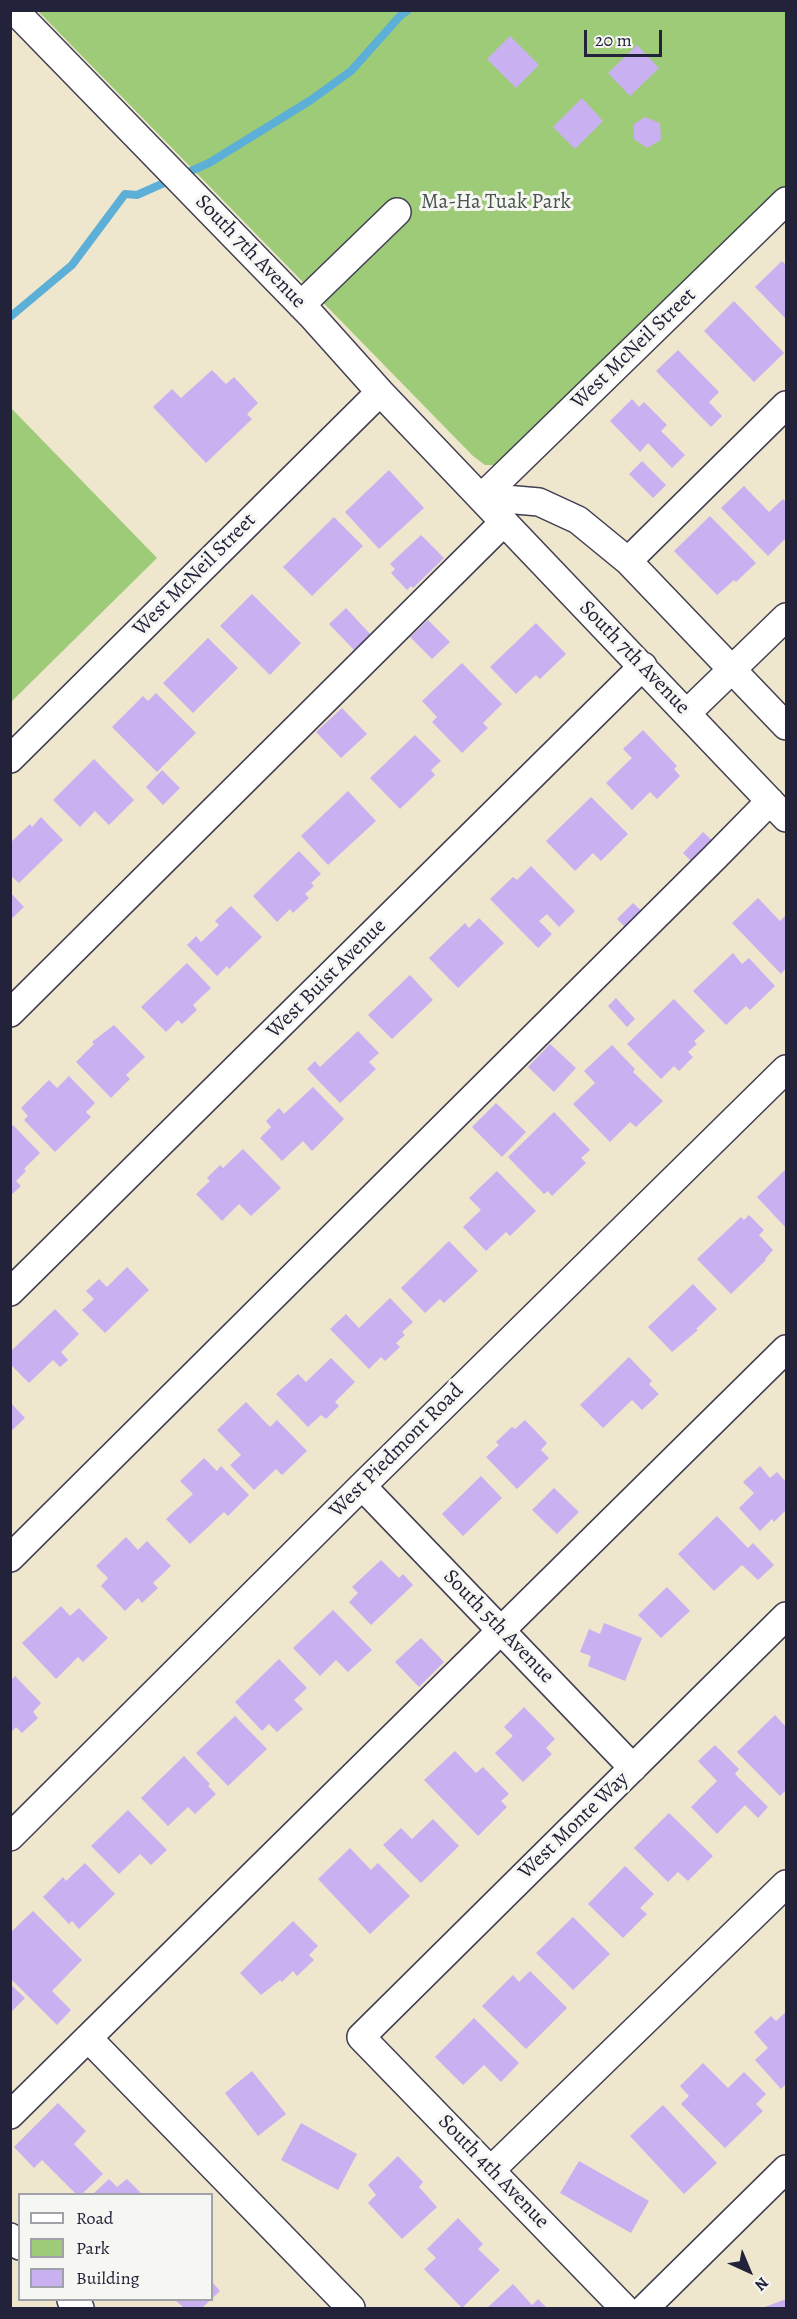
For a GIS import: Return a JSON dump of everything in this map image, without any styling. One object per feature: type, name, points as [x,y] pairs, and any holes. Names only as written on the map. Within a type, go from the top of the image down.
[{"type":"street","name":"South 7th Avenue","points":[[14,10],[301,305],[380,392],[778,809]]},
{"type":"street","name":"West McNeil Street","points":[[482,497],[786,201]]},
{"type":"street","points":[[301,305],[397,212]]},
{"type":"street","name":"West McNeil Street","points":[[10,759],[380,392]]},
{"type":"street","points":[[628,561],[786,405]]},
{"type":"street","points":[[482,497],[539,501],[578,520],[628,561],[786,726]]},
{"type":"street","points":[[10,1013],[504,522]]},
{"type":"street","points":[[687,713],[786,617]]},
{"type":"street","name":"West Buist Avenue","points":[[10,1292],[643,666]]},
{"type":"street","points":[[10,1558],[708,865],[778,809]]},
{"type":"street","name":"West Piedmont Road","points":[[10,1836],[786,1069]]},
{"type":"street","points":[[10,2115],[786,1349]]},
{"type":"street","name":"South 5th Avenue","points":[[362,1486],[633,1768]]},
{"type":"street","name":"West Monte Way","points":[[361,2037],[786,1616]]},
{"type":"street","points":[[491,2170],[786,1884]]},
{"type":"street","name":"South 4th Avenue","points":[[361,2037],[624,2308]]},
{"type":"street","points":[[88,2038],[351,2308]]},
{"type":"street","points":[[645,2308],[786,2169]]},
{"type":"green space","name":"Ma-Ha Tuak Park","points":[[38,11],[786,11],[786,190],[496,465],[485,465],[473,456]]},
{"type":"green space","points":[[11,408],[157,558],[11,702]]},
{"type":"building","points":[[510,36],[539,65],[516,88],[487,59]]},
{"type":"building","points":[[637,45],[659,68],[630,96],[608,73]]},
{"type":"building","points":[[582,98],[603,121],[575,149],[553,127]]},
{"type":"building","points":[[645,117],[660,123],[661,140],[647,148],[634,139],[634,124]]},
{"type":"building","points":[[782,261],[786,265],[786,319],[755,287]]},
{"type":"building","points":[[734,301],[784,353],[754,382],[704,331]]},
{"type":"building","points":[[678,350],[719,392],[709,402],[722,416],[711,427],[656,371]]},
{"type":"building","points":[[212,370],[226,384],[234,377],[258,403],[247,414],[252,419],[206,463],[153,407],[172,389],[181,398]]},
{"type":"building","points":[[632,399],[639,407],[644,402],[667,425],[661,431],[685,455],[672,468],[648,443],[640,452],[610,421]]},
{"type":"building","points":[[642,461],[666,485],[653,498],[629,474]]},
{"type":"building","points":[[389,470],[424,508],[379,549],[345,512]]},
{"type":"building","points":[[744,486],[769,512],[783,499],[786,502],[786,538],[768,556],[721,508]]},
{"type":"building","points":[[710,516],[756,563],[736,582],[734,580],[717,595],[674,551]]},
{"type":"building","points":[[334,517],[363,546],[312,596],[283,567]]},
{"type":"building","points":[[421,535],[444,558],[413,588],[411,586],[407,590],[391,573],[395,569],[390,564]]},
{"type":"building","points":[[252,594],[301,643],[270,675],[220,626]]},
{"type":"building","points":[[346,608],[371,635],[355,651],[329,624]]},
{"type":"building","points":[[428,620],[450,642],[432,659],[410,637]]},
{"type":"building","points":[[536,623],[566,654],[540,679],[536,675],[516,694],[490,667]]},
{"type":"building","points":[[208,638],[238,668],[193,713],[163,683]]},
{"type":"building","points":[[462,663],[502,704],[483,723],[488,728],[462,753],[432,722],[437,717],[422,701]]},
{"type":"building","points":[[156,693],[196,733],[157,772],[112,727],[143,696],[148,701]]},
{"type":"building","points":[[342,708],[367,734],[341,758],[316,732]]},
{"type":"building","points":[[643,730],[677,766],[674,769],[680,776],[657,799],[650,792],[632,810],[606,783],[632,758],[623,749]]},
{"type":"building","points":[[415,735],[441,761],[431,770],[435,775],[400,809],[370,778]]},
{"type":"building","points":[[94,759],[134,800],[109,825],[95,811],[80,827],[53,800]]},
{"type":"building","points":[[162,770],[180,788],[163,805],[146,787]]},
{"type":"building","points":[[348,791],[376,821],[328,865],[301,836]]},
{"type":"building","points":[[591,797],[628,834],[601,861],[593,853],[575,871],[546,841]]},
{"type":"building","points":[[41,817],[63,840],[19,883],[10,875],[10,843],[30,824],[32,827]]},
{"type":"building","points":[[703,832],[718,846],[697,867],[683,853]]},
{"type":"building","points":[[299,851],[321,874],[311,883],[314,886],[305,894],[309,898],[293,913],[290,909],[277,922],[253,896]]},
{"type":"building","points":[[531,866],[575,911],[559,927],[547,914],[539,921],[552,934],[538,948],[490,899],[513,877],[517,880]]},
{"type":"building","points":[[10,892],[24,907],[10,920]]},
{"type":"building","points":[[758,898],[780,921],[786,915],[786,968],[781,974],[732,923]]},
{"type":"building","points":[[633,903],[648,917],[632,934],[617,919]]},
{"type":"building","points":[[231,906],[262,937],[229,969],[227,966],[217,976],[187,945],[196,936],[201,942],[219,925],[215,921]]},
{"type":"building","points":[[479,918],[504,943],[458,988],[429,958],[465,923],[469,928]]},
{"type":"building","points":[[733,953],[742,964],[749,958],[775,986],[750,1010],[746,1006],[726,1025],[693,991]]},
{"type":"building","points":[[187,963],[211,988],[193,1005],[197,1010],[182,1024],[178,1020],[166,1032],[141,1007]]},
{"type":"building","points":[[410,975],[433,1000],[392,1039],[368,1015]]},
{"type":"building","points":[[616,998],[635,1019],[627,1027],[608,1006]]},
{"type":"building","points":[[674,999],[705,1031],[694,1041],[697,1044],[688,1052],[693,1057],[679,1071],[674,1066],[661,1079],[627,1044]]},
{"type":"building","points":[[114,1025],[145,1057],[126,1075],[130,1079],[111,1098],[76,1062],[94,1044],[92,1042]]},
{"type":"building","points":[[358,1031],[379,1053],[369,1062],[376,1069],[340,1103],[307,1069],[315,1061],[320,1067]]},
{"type":"building","points":[[550,1044],[576,1068],[554,1092],[528,1067]]},
{"type":"building","points":[[612,1045],[635,1069],[633,1072],[663,1101],[636,1127],[630,1122],[610,1142],[573,1104],[595,1083],[584,1071]]},
{"type":"building","points":[[69,1076],[95,1103],[86,1112],[91,1117],[55,1152],[24,1120],[28,1116],[21,1108],[49,1080],[57,1088]]},
{"type":"building","points":[[313,1087],[344,1119],[312,1151],[303,1141],[282,1161],[260,1138],[271,1127],[266,1121],[279,1108],[284,1114]]},
{"type":"building","points":[[496,1103],[526,1132],[502,1157],[472,1127]]},
{"type":"building","points":[[554,1112],[590,1150],[581,1158],[586,1163],[552,1196],[548,1191],[544,1194],[508,1157]]},
{"type":"building","points":[[13,1125],[40,1153],[24,1169],[26,1171],[16,1181],[21,1186],[10,1196],[10,1127]]},
{"type":"building","points":[[243,1149],[281,1188],[251,1216],[239,1204],[222,1221],[196,1194],[210,1181],[207,1178],[220,1165],[223,1168]]},
{"type":"building","points":[[786,1169],[786,1228],[757,1197]]},
{"type":"building","points":[[497,1171],[536,1211],[510,1236],[506,1232],[486,1251],[463,1227],[481,1210],[469,1198]]},
{"type":"building","points":[[749,1215],[764,1230],[759,1235],[773,1250],[766,1260],[731,1294],[697,1259],[741,1217],[744,1220]]},
{"type":"building","points":[[449,1241],[478,1271],[444,1303],[440,1299],[425,1313],[401,1288]]},
{"type":"building","points":[[127,1267],[149,1290],[105,1333],[82,1310],[94,1299],[86,1291],[99,1279],[107,1287]]},
{"type":"building","points":[[693,1284],[717,1309],[696,1329],[698,1330],[672,1352],[648,1327]]},
{"type":"building","points":[[390,1298],[413,1322],[402,1332],[405,1335],[396,1343],[400,1347],[385,1361],[381,1357],[369,1369],[330,1329],[346,1314],[359,1328]]},
{"type":"building","points":[[55,1309],[79,1334],[61,1352],[68,1360],[60,1367],[53,1360],[29,1383],[10,1364],[10,1352]]},
{"type":"building","points":[[629,1357],[652,1381],[649,1384],[659,1394],[642,1410],[632,1400],[603,1428],[580,1405]]},
{"type":"building","points":[[331,1358],[355,1382],[335,1402],[339,1406],[326,1419],[321,1415],[308,1427],[276,1394],[298,1374],[306,1382]]},
{"type":"building","points":[[10,1402],[25,1418],[10,1432]]},
{"type":"building","points":[[246,1402],[270,1427],[277,1420],[307,1451],[282,1475],[276,1469],[254,1490],[230,1465],[241,1455],[217,1430]]},
{"type":"building","points":[[525,1420],[547,1443],[541,1450],[549,1458],[517,1489],[486,1457],[499,1445],[496,1442],[512,1427],[515,1429]]},
{"type":"building","points":[[204,1458],[217,1471],[221,1466],[249,1495],[228,1516],[224,1512],[190,1544],[166,1519],[193,1494],[180,1481]]},
{"type":"building","points":[[760,1466],[770,1478],[777,1472],[786,1482],[786,1510],[760,1531],[739,1508],[754,1493],[743,1482]]},
{"type":"building","points":[[481,1476],[502,1498],[463,1536],[442,1514]]},
{"type":"building","points":[[554,1488],[579,1512],[557,1534],[532,1510]]},
{"type":"building","points":[[717,1516],[748,1548],[753,1543],[774,1565],[758,1580],[742,1565],[714,1591],[678,1554]]},
{"type":"building","points":[[126,1537],[138,1550],[147,1541],[171,1566],[153,1583],[158,1588],[142,1603],[138,1598],[125,1611],[101,1586],[108,1578],[96,1566]]},
{"type":"building","points":[[381,1560],[399,1578],[403,1574],[413,1585],[371,1625],[349,1602],[358,1593],[352,1587]]},
{"type":"building","points":[[667,1587],[690,1611],[661,1638],[638,1615]]},
{"type":"building","points":[[61,1606],[70,1616],[79,1608],[108,1638],[83,1662],[78,1657],[56,1679],[22,1643]]},
{"type":"building","points":[[333,1610],[372,1650],[348,1672],[336,1660],[320,1676],[293,1648]]},
{"type":"building","points":[[604,1623],[642,1638],[625,1681],[588,1666],[591,1656],[580,1652],[589,1629],[600,1634]]},
{"type":"building","points":[[421,1638],[444,1662],[419,1687],[395,1662]]},
{"type":"building","points":[[279,1659],[307,1688],[294,1700],[303,1709],[277,1732],[269,1724],[262,1731],[235,1702]]},
{"type":"building","points":[[15,1676],[41,1703],[33,1712],[38,1718],[22,1733],[16,1727],[10,1733],[10,1681]]},
{"type":"building","points":[[524,1707],[555,1739],[546,1748],[552,1754],[523,1782],[495,1753],[513,1736],[504,1727]]},
{"type":"building","points":[[775,1715],[786,1727],[786,1790],[780,1796],[737,1752]]},
{"type":"building","points":[[235,1716],[267,1749],[228,1786],[196,1753]]},
{"type":"building","points":[[715,1745],[739,1769],[735,1774],[768,1807],[758,1818],[745,1805],[717,1834],[691,1807],[717,1781],[698,1761]]},
{"type":"building","points":[[455,1751],[476,1773],[483,1767],[509,1794],[501,1801],[507,1807],[478,1836],[424,1780]]},
{"type":"building","points":[[184,1756],[210,1784],[208,1786],[216,1794],[195,1814],[188,1807],[168,1826],[141,1798]]},
{"type":"building","points":[[128,1810],[167,1850],[151,1865],[140,1854],[119,1874],[91,1846]]},
{"type":"building","points":[[669,1813],[713,1856],[688,1881],[678,1872],[668,1882],[634,1848]]},
{"type":"building","points":[[433,1819],[459,1846],[421,1883],[383,1845],[401,1828],[412,1839]]},
{"type":"building","points":[[350,1848],[371,1870],[378,1863],[410,1896],[370,1934],[318,1879]]},
{"type":"building","points":[[85,1863],[115,1894],[79,1929],[72,1921],[69,1924],[43,1897],[63,1877],[66,1881]]},
{"type":"building","points":[[625,1866],[654,1894],[640,1908],[647,1914],[623,1938],[588,1904]]},
{"type":"building","points":[[33,1911],[82,1960],[52,1991],[71,2010],[57,2025],[10,1978],[10,1933]]},
{"type":"building","points":[[573,1917],[610,1954],[573,1990],[536,1953]]},
{"type":"building","points":[[293,1921],[318,1946],[309,1955],[314,1960],[297,1976],[293,1971],[282,1982],[280,1980],[261,1995],[240,1973]]},
{"type":"building","points":[[530,1971],[567,2008],[526,2049],[482,2006],[513,1975],[519,1982]]},
{"type":"building","points":[[10,1984],[25,1998],[10,2013]]},
{"type":"building","points":[[786,2012],[786,2084],[781,2089],[755,2060],[768,2048],[754,2032],[771,2016],[776,2021]]},
{"type":"building","points":[[474,2018],[519,2063],[501,2082],[484,2065],[463,2085],[435,2057]]},
{"type":"building","points":[[703,2063],[728,2088],[744,2072],[766,2094],[756,2104],[763,2111],[725,2148],[681,2104],[689,2096],[680,2086]]},
{"type":"building","points":[[252,2071],[286,2114],[258,2136],[225,2093]]},
{"type":"building","points":[[58,2103],[86,2131],[74,2144],[103,2174],[83,2193],[75,2193],[42,2160],[34,2168],[14,2147]]},
{"type":"building","points":[[663,2105],[717,2163],[684,2194],[630,2136]]},
{"type":"building","points":[[301,2123],[357,2154],[338,2190],[281,2160]]},
{"type":"building","points":[[398,2156],[423,2182],[419,2187],[437,2207],[402,2239],[368,2203],[376,2195],[368,2185]]},
{"type":"building","points":[[579,2161],[649,2201],[631,2233],[560,2193]]},
{"type":"building","points":[[109,2179],[117,2187],[127,2179],[141,2193],[94,2193]]},
{"type":"building","points":[[458,2218],[483,2244],[478,2249],[500,2270],[462,2308],[424,2269],[436,2258],[427,2249]]},
{"type":"building","points":[[213,2283],[220,2291],[213,2298]]},
{"type":"building","points":[[513,2284],[532,2305],[538,2299],[547,2308],[487,2308]]},
{"type":"building","points":[[786,2299],[786,2308],[762,2308]]},
{"type":"building","points":[[176,2301],[209,2301],[202,2308],[184,2308]]},
{"type":"waterway","points":[[10,317],[72,265],[125,194],[137,195],[209,163],[311,100],[351,71],[408,10]]}]
